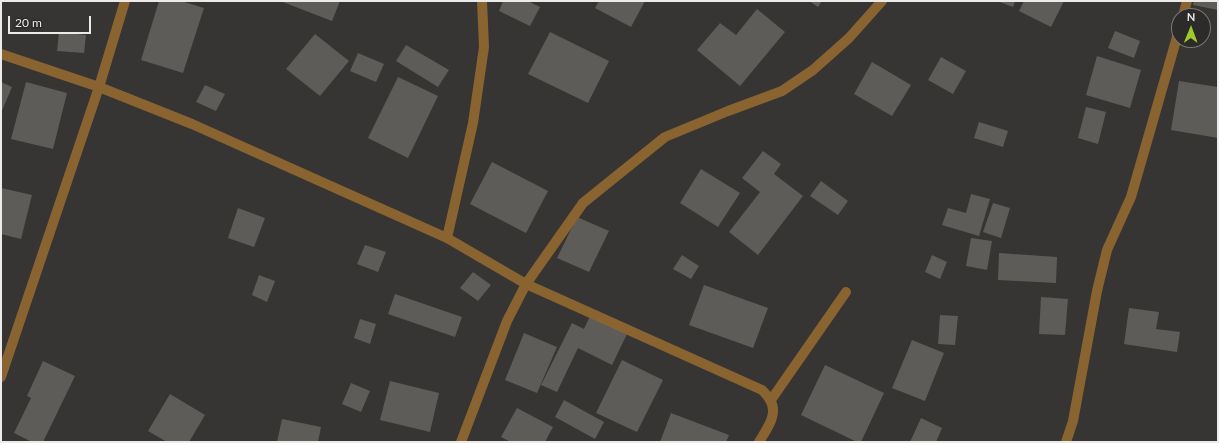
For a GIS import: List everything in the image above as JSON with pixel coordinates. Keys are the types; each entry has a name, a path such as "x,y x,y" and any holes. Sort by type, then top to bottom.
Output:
{"street":[{"path":"1,377 99,87 126,1"},
{"path":"447,238 473,123 484,47 482,1"},
{"path":"461,442 507,321 526,284 583,203 665,137 782,91 814,70 849,38 882,1"},
{"path":"1066,442 1073,421 1097,291 1107,250 1131,197 1174,48"},
{"path":"1,54 99,87 192,124 447,238 526,284 762,390 771,400 774,408 772,419 759,442"},
{"path":"771,400 846,292"}],"building":[{"path":"159,1 181,1 204,8 183,73 141,60"},
{"path":"280,1 340,1 332,21"},
{"path":"503,1 528,1 540,7 530,26 499,11"},
{"path":"599,1 645,1 631,27 595,8"},
{"path":"809,1 822,1 818,7"},
{"path":"997,1 1015,1 1013,7"},
{"path":"1024,1 1064,1 1051,27 1019,11"},
{"path":"1194,1 1218,1 1218,10 1211,8 1193,5"},
{"path":"757,9 785,32 740,86 697,50 720,23 736,35"},
{"path":"1115,31 1140,41 1134,58 1108,48"},
{"path":"59,32 86,35 84,53 57,51"},
{"path":"550,32 609,61 588,103 528,74"},
{"path":"315,34 349,61 320,96 286,69"},
{"path":"406,45 449,70 438,87 396,61"},
{"path":"358,53 384,64 376,82 350,71"},
{"path":"1097,56 1141,70 1130,108 1086,95"},
{"path":"941,57 966,71 953,94 928,80"},
{"path":"872,62 911,85 892,116 854,94"},
{"path":"398,77 438,96 408,158 368,138"},
{"path":"1179,81 1218,87 1218,138 1171,130"},
{"path":"1,82 12,87 1,113"},
{"path":"26,82 67,93 53,149 11,139"},
{"path":"205,85 225,94 216,111 196,102"},
{"path":"1086,107 1106,112 1098,144 1078,138"},
{"path":"979,122 1008,131 1003,147 974,138"},
{"path":"763,151 781,164 774,174 803,196 758,255 729,232 760,192 742,178"},
{"path":"492,162 548,191 526,233 470,204"},
{"path":"701,169 740,193 718,227 680,203"},
{"path":"821,181 848,201 838,215 810,196"},
{"path":"1,188 32,195 21,239 1,234"},
{"path":"971,194 990,199 979,236 942,225 948,208 966,213"},
{"path":"993,203 1010,208 1001,238 983,232"},
{"path":"238,208 265,218 254,247 228,238"},
{"path":"577,217 609,231 589,272 557,258"},
{"path":"971,238 992,241 987,270 966,266"},
{"path":"365,245 386,252 378,272 357,264"},
{"path":"999,253 1057,257 1056,283 998,280"},
{"path":"682,255 699,266 691,279 673,269"},
{"path":"932,255 947,262 940,279 925,272"},
{"path":"473,272 491,285 478,301 460,288"},
{"path":"259,275 275,281 267,302 252,295"},
{"path":"704,285 768,308 753,348 689,325"},
{"path":"395,294 462,317 455,337 388,314"},
{"path":"1041,297 1068,299 1065,335 1039,334"},
{"path":"1129,308 1159,312 1156,329 1180,332 1177,352 1124,344"},
{"path":"591,314 628,332 612,365 578,348 557,392 541,385 572,323 584,329"},
{"path":"940,315 958,316 955,345 938,344"},
{"path":"360,319 376,324 370,344 354,338"},
{"path":"524,333 557,347 537,393 505,380"},
{"path":"912,340 944,353 925,401 892,388"},
{"path":"622,360 663,380 637,432 596,413"},
{"path":"43,361 75,376 43,442 32,442 14,433 31,398 27,396"},
{"path":"825,365 884,393 861,442 857,442 801,415"},
{"path":"390,381 439,393 430,432 380,420"},
{"path":"351,383 370,391 361,412 342,404"},
{"path":"170,394 205,415 189,442 167,442 148,431"},
{"path":"564,400 604,422 595,439 555,417"},
{"path":"517,408 553,427 545,442 511,442 501,437"},
{"path":"671,413 729,435 726,442 660,442"},
{"path":"921,418 942,428 936,442 910,442"},
{"path":"282,419 321,427 318,442 277,442"}]}
